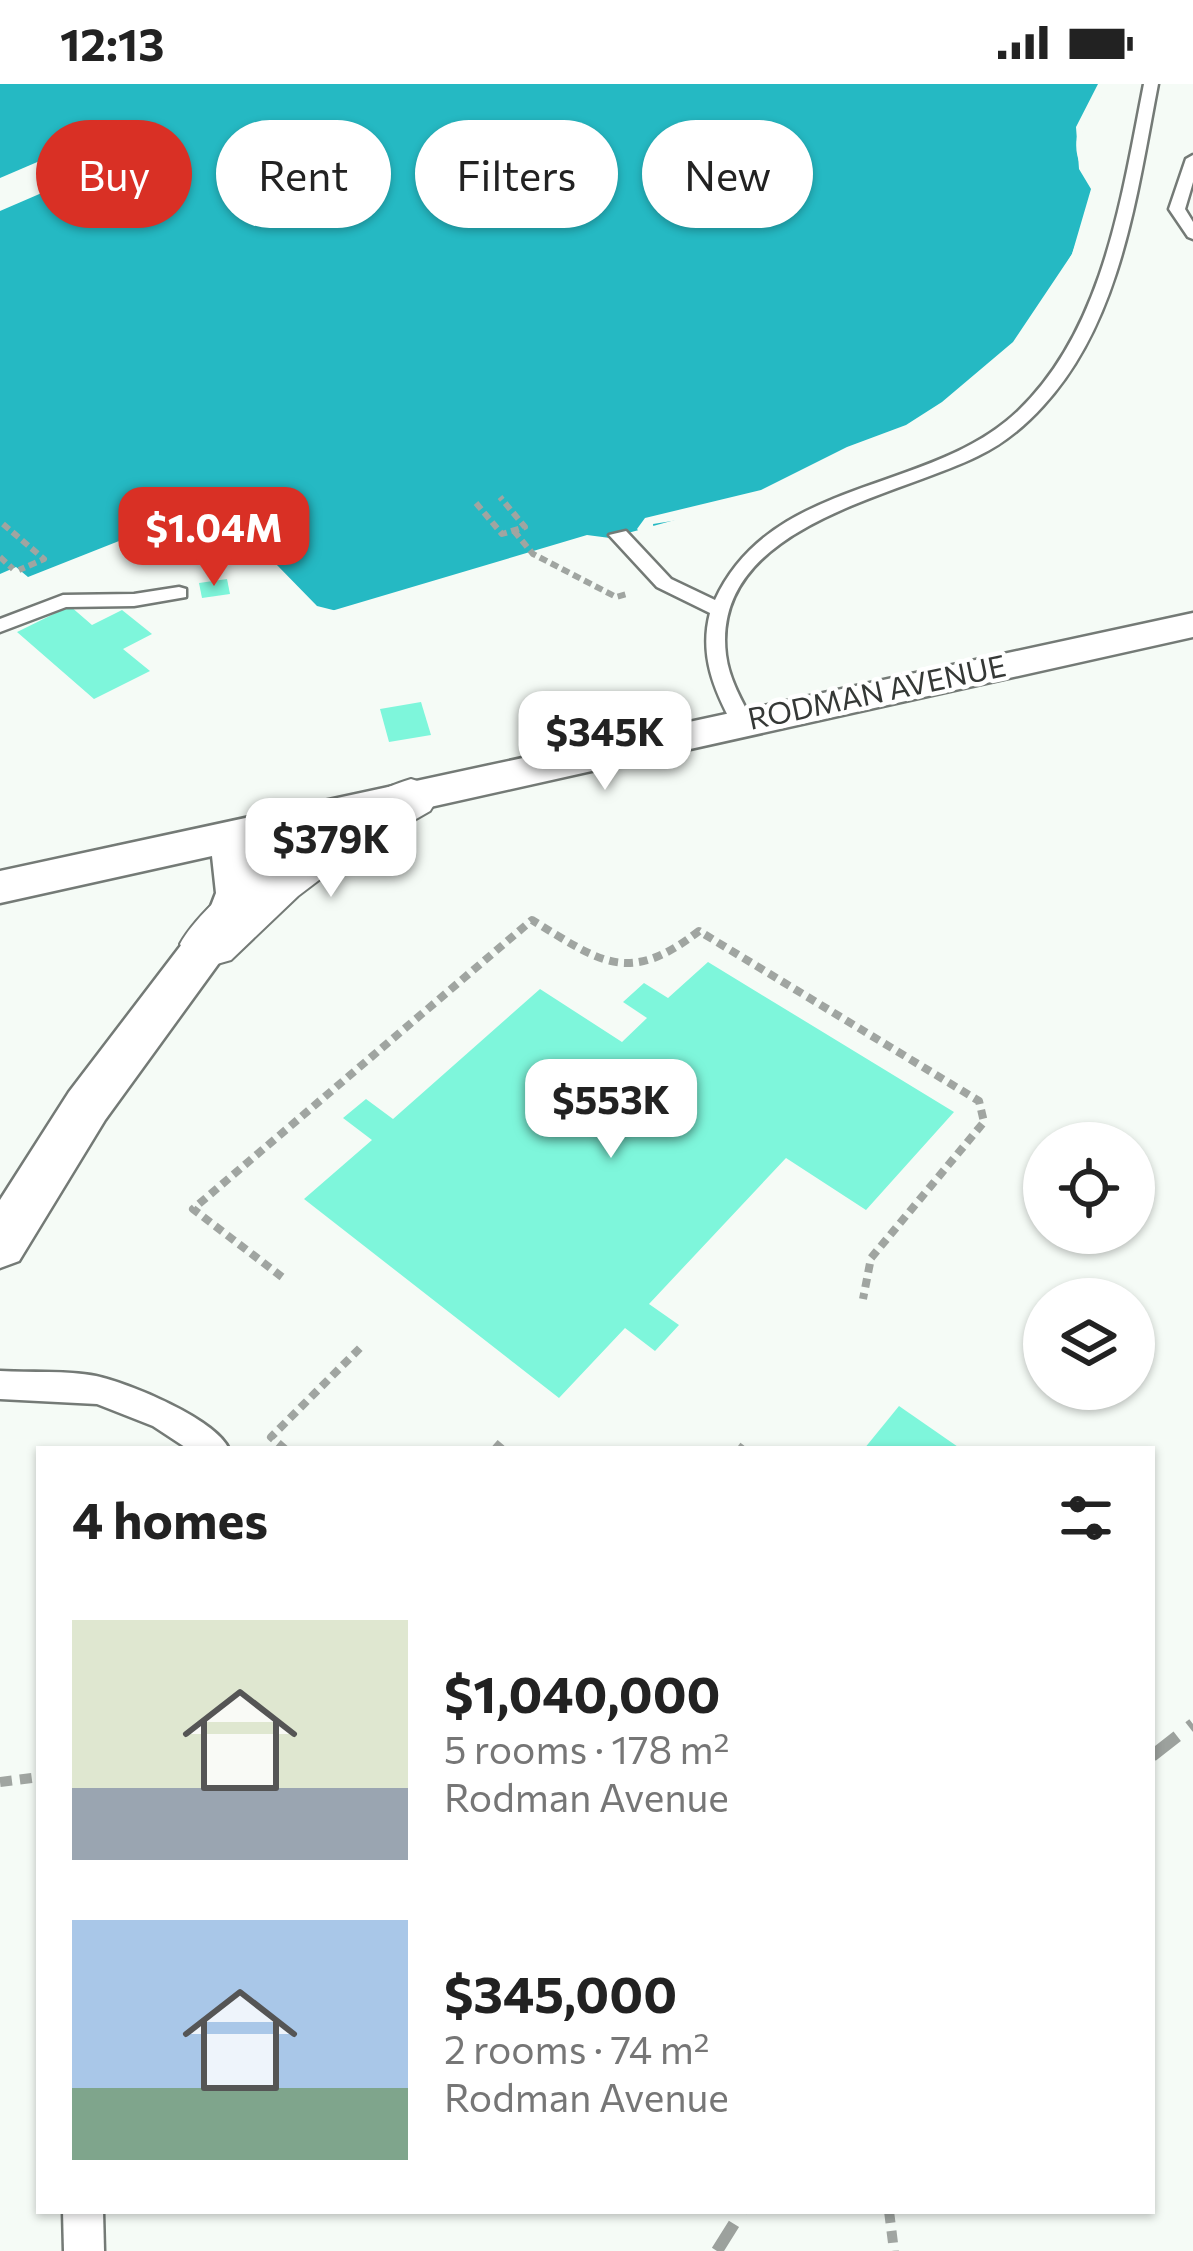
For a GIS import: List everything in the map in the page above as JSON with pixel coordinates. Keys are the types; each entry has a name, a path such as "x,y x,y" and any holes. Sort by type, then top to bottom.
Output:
{"street":[{"name":"RODMAN AVENUE","path":"0,887 1193,625"},
{"path":"210,944 278,881 328,844 411,797"},
{"path":"0,1245 87,1106 210,944 238,893 232,836"}],"lane":[{"path":"742,722 718,672 714,650 734,580 814,514 981,448 1015,424 1048,391 1093,317 1150,84"},
{"path":"1193,159 1177,209 1193,234"},
{"path":"619,535 664,584 722,611"},
{"path":"0,626 63,601 134,600 179,593"},
{"path":"0,1385 97,1390 164,1416 209,1446"},
{"path":"83,2214 84,2251"}],"path":[{"path":"476,503 502,534 525,527 500,497"},
{"path":"0,557 16,569 44,559 3,524"},
{"path":"514,531 533,554 616,597 664,584"},
{"path":"282,1277 193,1209 532,920 603,962 635,967 671,955 699,931 979,1100 984,1122 871,1258 863,1299"},
{"path":"282,1446 272,1437 360,1348"},
{"path":"0,1782 36,1777"},
{"path":"889,2214 894,2251"}],"water":[{"path":"0,84 1104,84 1081,124 1076,148 1096,189 1072,254 1018,348 938,414 779,491 610,538 587,535 301,620 216,520 164,523 0,595"}],"pier":[{"path":"1098,84 1110,84 1082,129 1085,166 1102,190 1077,257 1023,352 941,419 847,460 793,490 716,514 653,524 654,531 641,534 637,529 645,518 761,490 847,447 906,425 942,402 1013,342 1072,254 1091,189 1079,169 1076,127"},
{"path":"36,163 36,195 0,211 0,178"},
{"path":"205,507 230,517 317,606 341,612 298,625 214,526 166,529 0,601 0,574 16,567 28,577"}],"building":[{"path":"227,579 230,594 202,598 199,583"},
{"path":"70,606 92,625 122,610 152,634 123,649 150,671 94,699 17,632"},
{"path":"421,702 431,735 389,742 380,709"},
{"path":"708,962 954,1112 866,1210 786,1158 649,1304 679,1325 655,1351 625,1328 559,1398 304,1199 372,1140 343,1118 366,1099 393,1119 540,989 622,1042 647,1018 623,1002 644,983 668,998"},
{"path":"899,1406 957,1446 866,1446"}],"railway":[{"path":"1155,1754 1193,1724"},
{"path":"717,2251 740,2214"}]}
